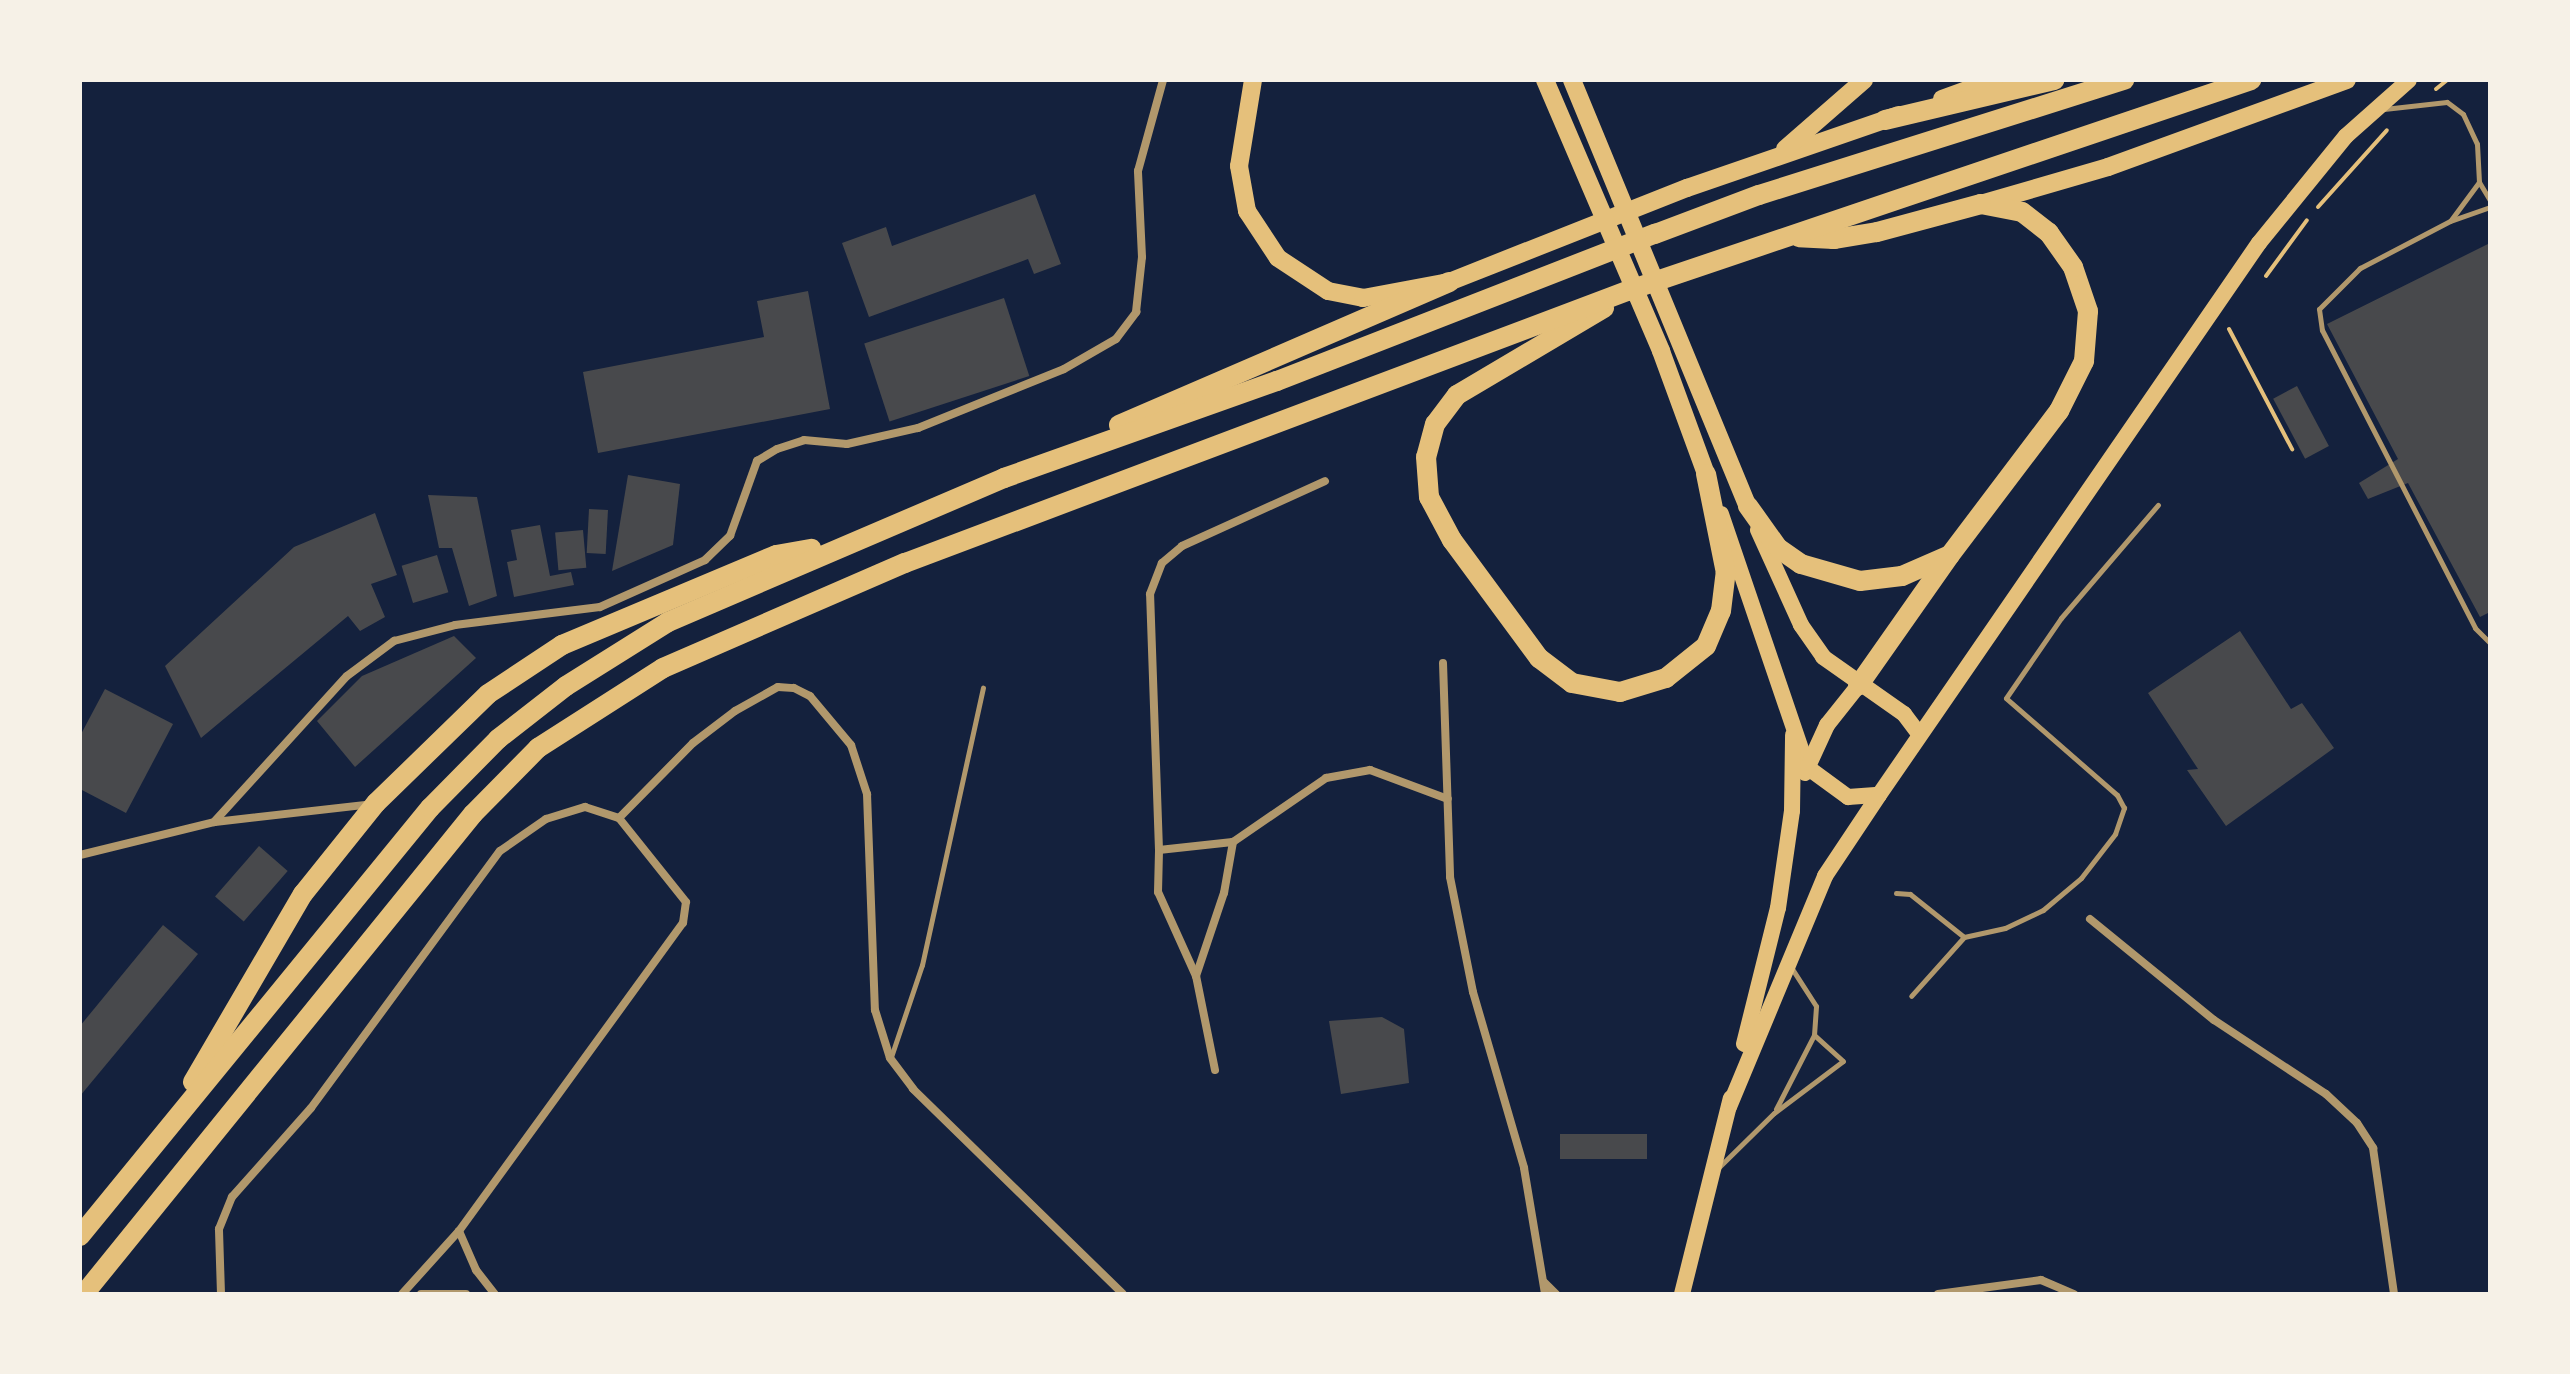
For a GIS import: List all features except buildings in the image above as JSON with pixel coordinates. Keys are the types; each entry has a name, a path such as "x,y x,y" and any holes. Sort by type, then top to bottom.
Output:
{"highway":[{"path":"1253,80 1239,166 1247,211 1278,258 1328,291 1363,298 1449,282"},
{"path":"1545,80 1661,351 1706,474 1726,573 1721,611 1706,646 1666,678 1620,692 1572,683 1539,658 1452,540 1429,497 1429,446 1435,424 1457,395 1627,291"},
{"path":"1572,80 1593,139 1748,506 1778,548 1829,575 1860,581 1902,576 1950,555"},
{"path":"1773,157 1830,115 1864,80"},
{"path":"1004,478 1221,378 1449,282 1773,157 1994,80"},
{"path":"1885,120 2054,80"},
{"path":"80,1236 341,912 430,808 498,739 566,686 668,622 843,543 1004,478 1277,381 1759,195 2124,80"},
{"path":"84,1294 237,1110 405,893 538,748 663,668 905,563 1627,291 2251,80"},
{"path":"1787,236 1848,237 1981,204 2108,167 2347,80"},
{"path":"1858,686 1950,555 2059,411 2084,361 2088,311 2073,267 2049,233 2022,212 1981,204"},
{"path":"166,1131 303,894 376,803 488,694 562,645 776,555 843,543"}],"main road":[{"path":"1729,1107 1786,961 1825,876 1919,734 2259,243 2370,112 2409,80"},
{"path":"1706,474 1757,609 1793,735 1807,767 1848,797 1879,795"},
{"path":"1748,506 1801,625 1823,657 1858,686 1904,714 1919,734"},
{"path":"1792,811 1807,767 1827,725 1858,686"},
{"path":"1682,1294 1778,908 1792,811 1793,735"}],"street":[{"path":"214,822 347,676 394,641 455,625 600,607 705,560 730,536 757,461 777,449 804,440 847,444 918,428 1064,369 1116,339 1136,312 1142,257 1138,171 1163,80"},
{"path":"1215,1070 1196,976 1158,892 1150,594 1162,563 1182,546 1325,481"},
{"path":"1443,663 1450,877 1473,992 1524,1168 1545,1294"},
{"path":"619,818 684,752 735,711 778,687 794,688 810,696 851,745 867,794 875,1010 890,1058 913,1089 1123,1294"},
{"path":"1159,850 1233,842 1326,778 1370,770 1448,799"},
{"path":"80,855 214,822 376,803"},
{"path":"221,1294 219,1229 232,1197 311,1108 500,851 546,819 585,807 619,818 686,902 683,923 459,1231 402,1294"},
{"path":"1196,976 1224,893 1233,842"},
{"path":"2090,919 2214,1020 2326,1094 2357,1123 2373,1148 2394,1294"},
{"path":"459,1231 476,1270 495,1294"},
{"path":"1938,1294 2041,1280 2074,1294"},
{"path":"1545,1283 1556,1294"},
{"path":"421,1294 466,1294"}],"lane":[{"path":"2370,112 2420,101 2447,102 2463,114 2477,144 2479,182 2490,200"},
{"path":"2450,221 2479,182"},
{"path":"2490,207 2450,221 2360,268 2319,309 2322,330 2475,628 2490,643"},
{"path":"1911,996 1964,937 2005,928 2043,910 2081,878 2115,834 2124,808 2117,795 2006,698 2061,618 2158,505"},
{"path":"890,1058 922,965 983,688"},
{"path":"1896,893 1910,894 1964,937"},
{"path":"1774,1113 1814,1035 1816,1006 1786,961"},
{"path":"1711,1175 1774,1113 1843,1061 1814,1035"}],"path":[{"path":"2423,99 2447,80"},
{"path":"2266,276 2311,214 2399,119"},
{"path":"2229,329 2292,449"}]}
